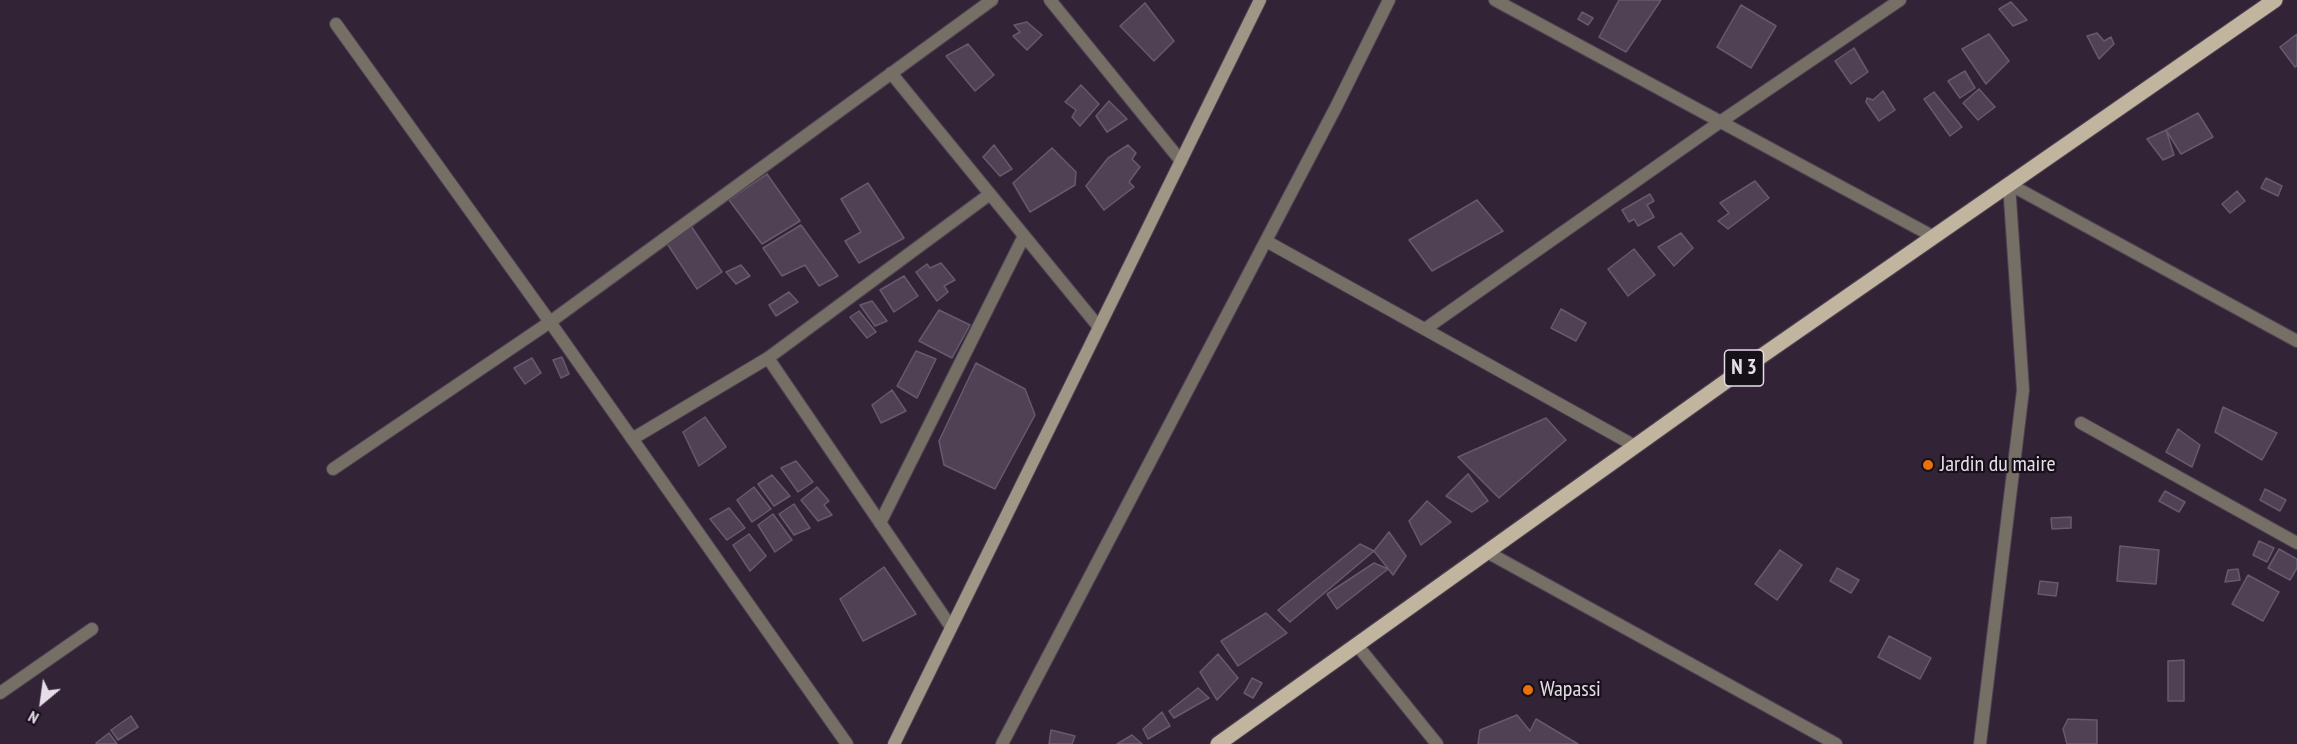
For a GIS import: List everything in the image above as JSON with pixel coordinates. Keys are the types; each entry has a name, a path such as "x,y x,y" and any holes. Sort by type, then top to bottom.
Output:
{"main road":[{"name":"N 3","path":"1218,744 1635,446 2275,0"}],"street":[{"path":"333,469 550,322 992,0"},
{"path":"1050,0 1181,161"},
{"path":"894,744 1260,0"},
{"path":"1002,744 1389,0"},
{"path":"1495,0 1934,237"},
{"path":"1425,329 1895,1"},
{"path":"336,24 550,322 847,744"},
{"path":"891,74 1098,326"},
{"path":"2009,184 2297,341"},
{"path":"1980,744 2023,390 2009,184"},
{"path":"632,439 768,358 990,194"},
{"path":"880,522 1024,236"},
{"path":"1266,240 1635,446"},
{"path":"768,358 951,627"},
{"path":"2081,423 2297,543"},
{"path":"1487,552 1836,744"},
{"path":"0,693 92,629"},
{"path":"1357,645 1437,744"}],"building":[{"path":"1619,0 1661,0 1626,52 1599,37"},
{"path":"2011,2 2027,20 2013,26 1999,9"},
{"path":"1145,3 1174,41 1154,61 1120,26"},
{"path":"1741,5 1776,26 1751,68 1717,47"},
{"path":"1582,12 1593,18 1588,25 1578,19"},
{"path":"1027,22 1042,35 1027,50 1013,36 1020,32 1014,25"},
{"path":"2097,33 2104,41 2111,37 2114,44 2099,59 2087,36"},
{"path":"1989,34 2009,61 1986,84 1962,49"},
{"path":"2297,34 2297,66 2295,67 2280,47"},
{"path":"968,44 994,75 975,91 946,56"},
{"path":"1854,48 1868,72 1851,84 1835,61"},
{"path":"1965,71 1975,88 1960,98 1948,81"},
{"path":"1081,85 1099,104 1080,126 1072,117 1076,110 1065,102"},
{"path":"1979,89 1995,107 1978,120 1963,103"},
{"path":"1883,91 1895,110 1879,121 1866,102 1867,98 1873,100"},
{"path":"1934,92 1962,127 1950,136 1924,99"},
{"path":"1109,101 1127,119 1107,132 1096,116"},
{"path":"2198,113 2213,137 2181,154 2166,130"},
{"path":"2166,130 2174,155 2163,160 2147,139"},
{"path":"994,145 1012,169 1000,176 983,157"},
{"path":"1128,145 1136,153 1132,159 1140,167 1129,182 1134,187 1104,210 1086,186 1108,158"},
{"path":"1052,148 1076,172 1075,185 1030,212 1013,183"},
{"path":"767,174 800,221 762,244 729,200"},
{"path":"2266,178 2282,186 2278,196 2261,188"},
{"path":"1755,181 1769,198 1728,229 1718,221 1729,213 1720,203"},
{"path":"868,183 904,238 859,263 845,241 861,232 841,199"},
{"path":"2237,191 2245,201 2230,213 2222,204"},
{"path":"1650,194 1654,201 1647,205 1654,217 1638,226 1634,219 1629,222 1622,210"},
{"path":"1477,200 1503,231 1432,271 1409,240"},
{"path":"689,223 722,272 697,289 666,242"},
{"path":"801,225 838,276 819,286 805,265 782,276 763,248"},
{"path":"1681,233 1693,248 1674,266 1658,247"},
{"path":"1634,249 1655,275 1628,296 1608,269"},
{"path":"941,263 955,280 944,286 948,292 937,301 916,272 927,264 930,268"},
{"path":"741,265 750,276 736,284 726,272"},
{"path":"904,276 918,296 894,312 880,290"},
{"path":"789,292 798,302 776,316 769,305"},
{"path":"872,301 887,321 875,326 860,305"},
{"path":"1561,309 1586,323 1576,341 1551,328"},
{"path":"939,310 970,325 952,358 919,341"},
{"path":"859,311 876,332 867,338 850,317"},
{"path":"916,351 936,359 917,398 897,386"},
{"path":"562,357 569,374 561,378 553,360"},
{"path":"532,358 541,373 525,384 514,368"},
{"path":"976,363 1025,389 1035,415 995,489 944,465 939,441"},
{"path":"892,390 906,411 881,423 872,405"},
{"path":"2223,407 2277,433 2262,460 2215,432"},
{"path":"705,417 726,447 699,466 683,432"},
{"path":"1546,418 1566,440 1499,498 1458,457"},
{"path":"2178,429 2200,445 2192,467 2166,452"},
{"path":"796,461 813,482 798,492 781,468"},
{"path":"1468,474 1488,501 1472,512 1446,496"},
{"path":"772,475 790,496 774,506 758,484"},
{"path":"754,487 771,509 752,522 737,500"},
{"path":"817,487 829,501 824,505 832,515 818,521 801,500"},
{"path":"2265,489 2286,500 2280,511 2260,500"},
{"path":"2165,491 2185,502 2179,512 2159,501"},
{"path":"1427,501 1451,522 1421,545 1409,521"},
{"path":"794,504 810,528 794,535 779,514"},
{"path":"729,508 745,528 727,540 710,519"},
{"path":"773,514 792,540 775,552 758,525"},
{"path":"2071,517 2071,528 2052,529 2051,518"},
{"path":"1389,532 1406,556 1393,575 1374,551"},
{"path":"749,534 766,556 750,571 733,545"},
{"path":"2259,541 2274,548 2267,562 2253,555"},
{"path":"1360,544 1374,551 1290,622 1278,610"},
{"path":"2120,546 2159,550 2156,584 2117,581"},
{"path":"2279,549 2297,559 2297,568 2290,580 2268,568"},
{"path":"1780,550 1802,565 1777,600 1755,584"},
{"path":"1374,563 1388,569 1337,609 1327,594"},
{"path":"884,567 916,614 863,641 840,599"},
{"path":"1837,568 1859,580 1851,593 1830,581"},
{"path":"2238,569 2240,580 2225,582 2228,570"},
{"path":"2248,575 2279,592 2263,621 2232,604"},
{"path":"2040,581 2058,583 2056,596 2038,594"},
{"path":"1266,613 1287,633 1238,666 1221,641"},
{"path":"1889,636 1931,658 1920,679 1878,657"},
{"path":"1218,654 1238,678 1217,700 1200,672"},
{"path":"2184,660 2184,701 2168,701 2168,661"},
{"path":"1252,678 1262,683 1253,698 1244,693"},
{"path":"1198,688 1209,698 1174,718 1169,711"},
{"path":"1162,712 1170,726 1148,739 1143,729"},
{"path":"1517,715 1530,731 1536,719 1578,744 1478,744 1480,730"},
{"path":"131,716 138,727 118,740 111,730"},
{"path":"2068,719 2097,720 2097,744 2067,744 2063,729"},
{"path":"1051,730 1075,736 1072,744 1049,744"},
{"path":"109,733 117,744 96,743"},
{"path":"1132,735 1142,744 1117,744"}],"place":[{"name":"Jardin du maire","path":"1928,465"},
{"name":"Wapassi","path":"1528,690"}]}
